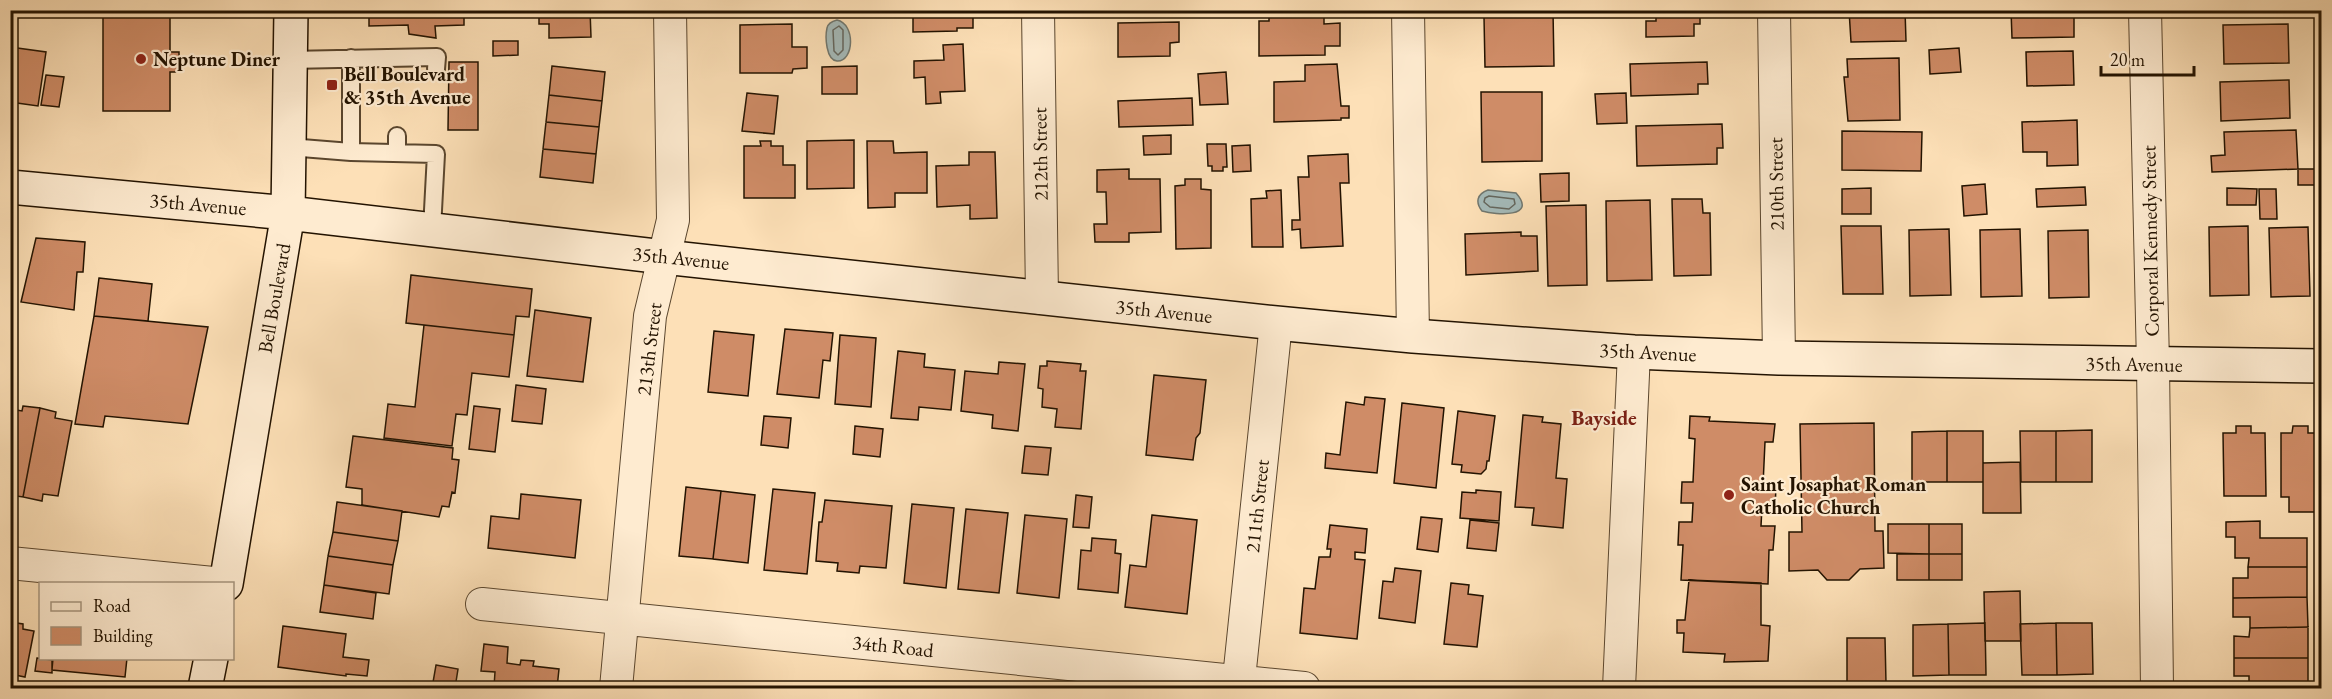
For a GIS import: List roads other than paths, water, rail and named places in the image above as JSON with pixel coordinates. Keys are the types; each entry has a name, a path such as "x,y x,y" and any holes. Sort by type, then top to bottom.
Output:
{"street":[{"name":"Bell Boulevard","path":"224,582 288,213 291,10"},
{"name":"213th Street","path":"616,688 650,316 673,220 670,10"},
{"name":"212th Street","path":"1038,10 1042,298"},
{"path":"1408,10 1413,336"},
{"name":"210th Street","path":"1774,10 1779,358"},
{"name":"Corporal Kennedy Street","path":"2145,10 2157,688"},
{"name":"35th Avenue","path":"10,187 288,213 664,257 1413,336 1634,352 1779,358 2322,366"},
{"name":"211th Street","path":"1238,685 1276,323"},
{"path":"1619,688 1634,352"},
{"path":"10,563 204,582"},
{"name":"34th Road","path":"482,604 1238,685 1304,688"},
{"path":"205,688 211,660"}],"lane":[{"path":"289,60 351,58 396,64 436,57 436,69"},
{"path":"351,58 351,152"},
{"path":"289,147 351,152 397,145 436,145 432,229"}],"water":[{"path":"837,20 847,28 850,42 847,56 837,61 833,60 828,52 826,37 828,25"},
{"path":"1488,190 1516,193 1522,207 1519,211 1505,214 1482,211 1478,199"}],"place":[{"name":"Neptune Diner","path":"141,59"},
{"name":"Bell Boulevard & 35th Avenue","path":"332,85"},
{"name":"Saint Josaphat Roman Catholic Church","path":"1729,495"}],"district":[{"name":"Bayside","path":"1604,418"}]}
